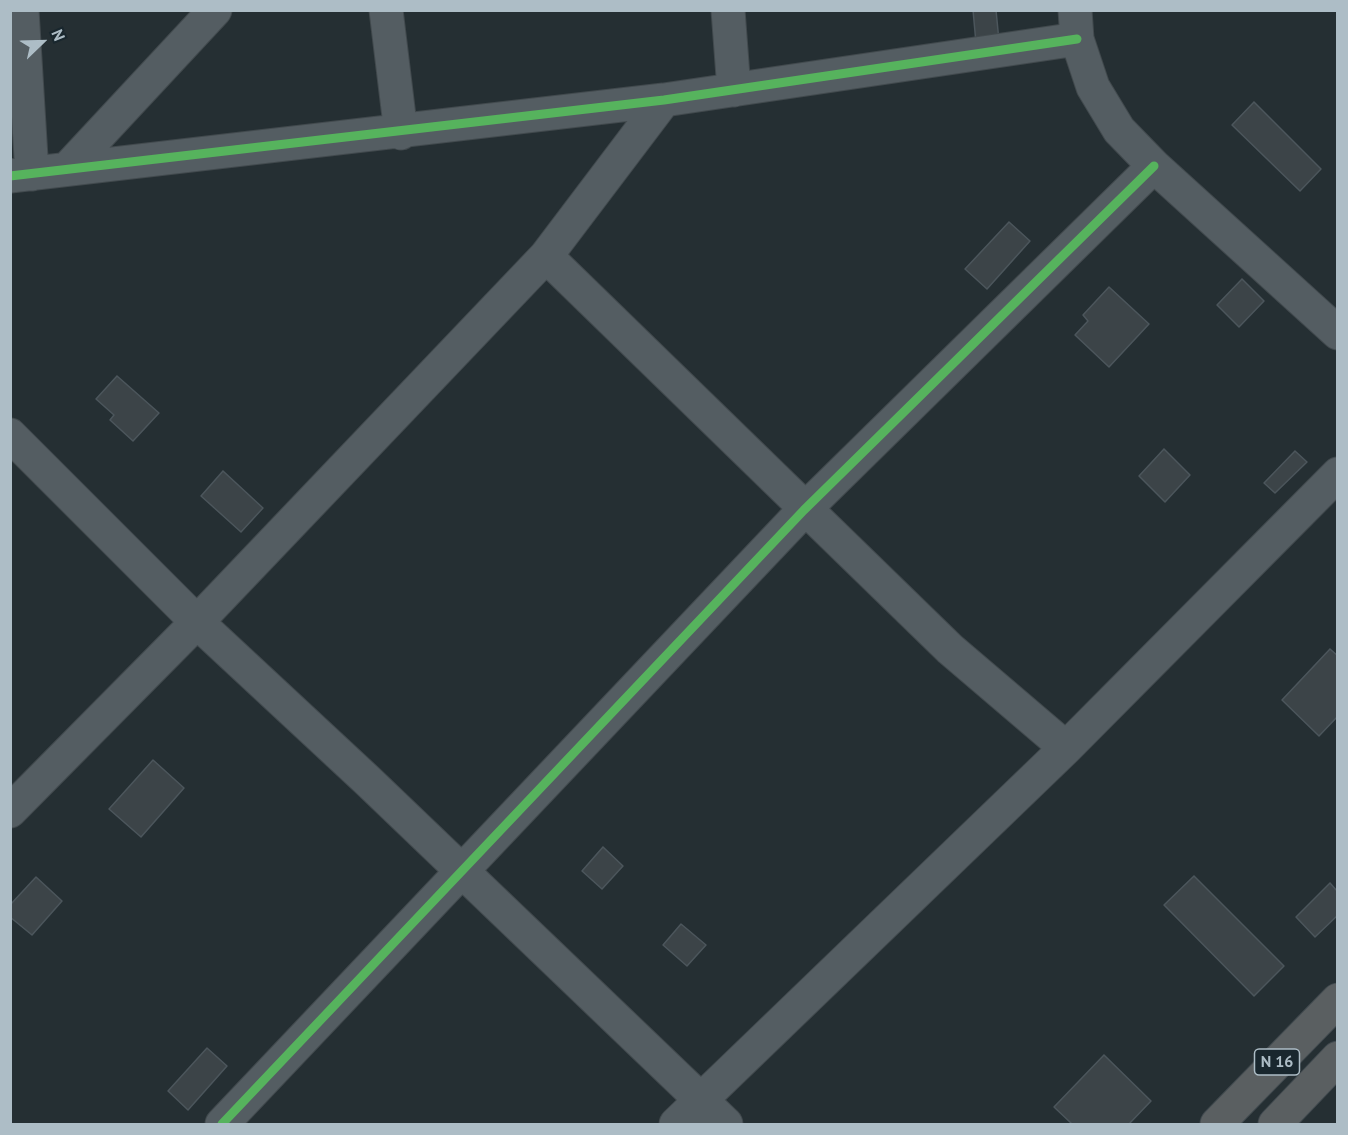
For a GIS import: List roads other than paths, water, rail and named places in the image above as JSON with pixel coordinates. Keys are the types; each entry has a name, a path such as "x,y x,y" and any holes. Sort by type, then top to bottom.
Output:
{"highway":[{"name":"N 16","path":"1217,1125 1338,1000"},
{"name":"N 16","path":"1275,1125 1338,1058"}],"street":[{"path":"22,10 21,175 401,133 664,100 734,90 1076,25 1093,87 1119,130 1154,166 1338,333"},
{"path":"68,168 215,10"},
{"path":"386,10 401,133"},
{"path":"728,10 734,90"},
{"path":"10,811 197,622 546,256 664,100"},
{"path":"222,1125 463,873 804,510 1154,166"},
{"path":"546,256 950,650 1066,748"},
{"path":"10,435 197,622 701,1098 726,1125"},
{"path":"676,1125 701,1098 1066,748 1338,474"}]}
